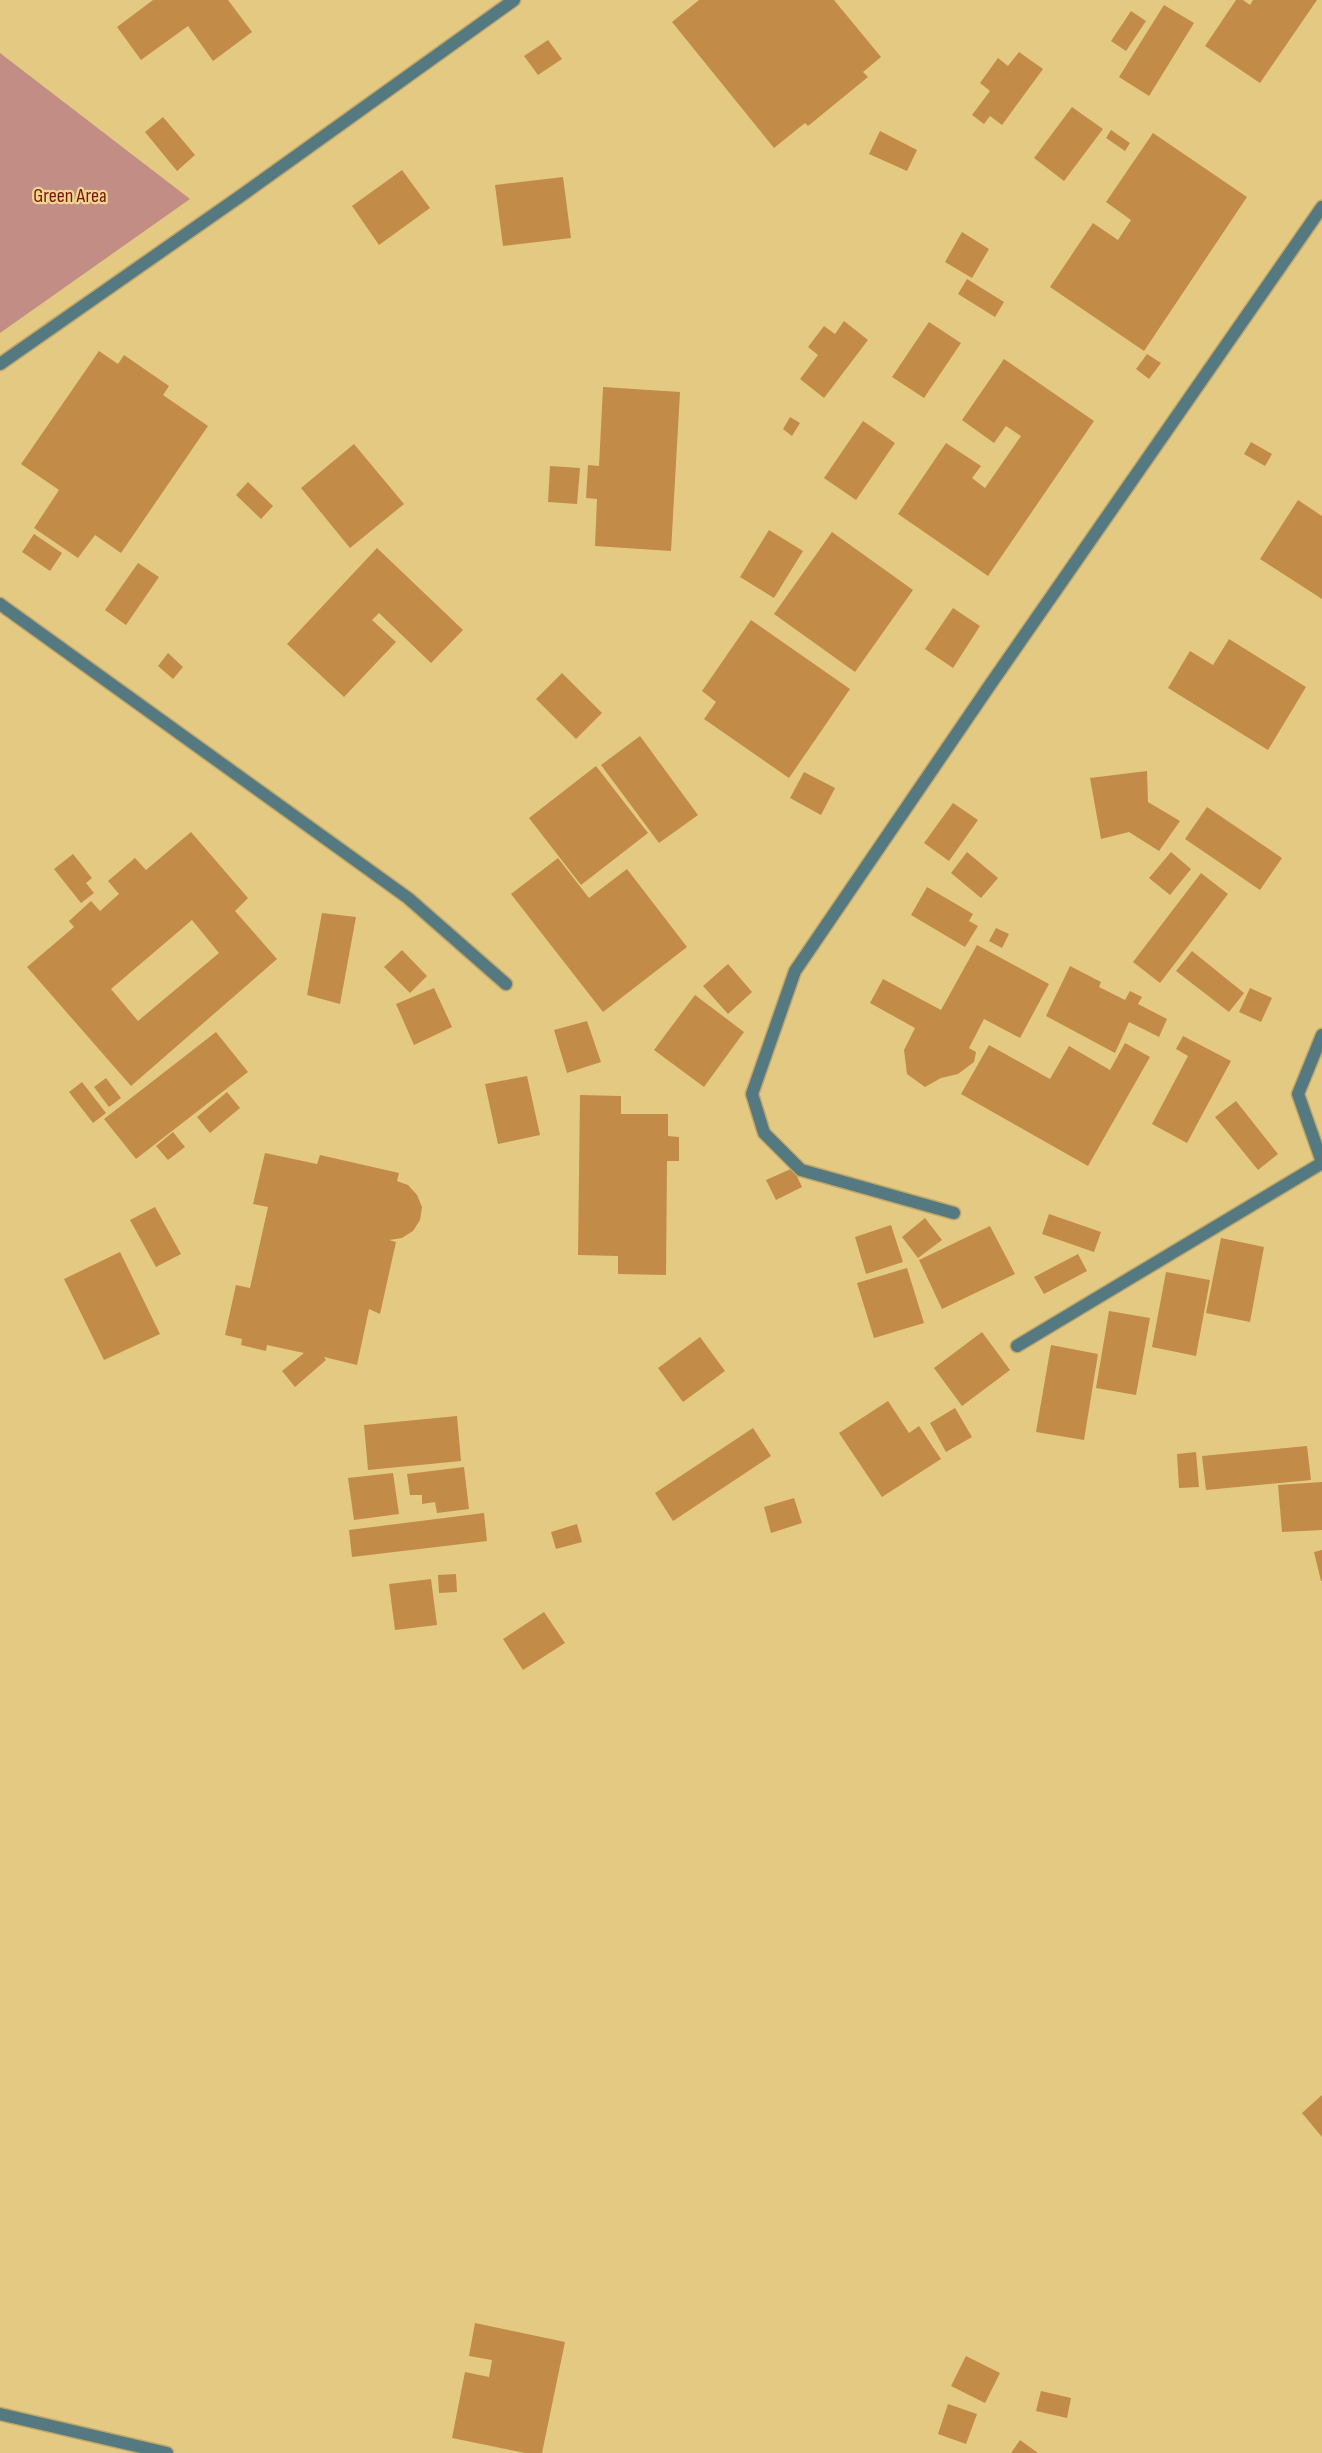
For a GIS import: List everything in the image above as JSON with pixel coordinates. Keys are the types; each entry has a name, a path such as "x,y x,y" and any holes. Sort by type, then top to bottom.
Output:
{"street":[{"path":"0,364 242,195 514,0"},
{"path":"954,1213 801,1170 764,1133 752,1094 795,971 990,685 1322,207"},
{"path":"0,604 408,898 506,984"},
{"path":"1017,1346 1322,1162 1298,1094 1322,1035"},
{"path":"0,2414 167,2453"}],"green space":[{"name":"Green Area","path":"0,53 190,199 0,333"}],"building":[{"path":"153,0 228,0 252,32 213,61 188,26 141,60 117,27"},
{"path":"699,0 834,0 881,57 863,72 868,77 808,126 805,123 774,148 672,22"},
{"path":"1236,0 1243,0 1250,5 1253,0 1317,0 1260,83 1205,46"},
{"path":"1164,5 1194,23 1149,96 1119,77"},
{"path":"1131,11 1146,21 1126,51 1111,41"},
{"path":"548,40 562,59 538,75 524,56"},
{"path":"1019,52 1043,69 1002,125 990,116 984,124 972,115 990,91 980,83 998,58 1008,66"},
{"path":"1072,107 1103,129 1064,181 1034,158"},
{"path":"163,117 195,155 177,171 145,132"},
{"path":"1111,130 1130,143 1125,151 1106,138"},
{"path":"880,131 917,150 907,171 869,154"},
{"path":"1153,133 1247,197 1144,351 1050,287 1093,223 1118,240 1131,220 1106,202"},
{"path":"402,170 430,208 379,245 352,206"},
{"path":"563,177 571,238 503,246 495,185"},
{"path":"962,232 989,249 972,278 945,262"},
{"path":"967,279 1004,302 995,317 958,294"},
{"path":"844,321 868,340 824,398 800,379 818,355 808,347 824,326 835,334"},
{"path":"929,322 961,343 924,398 892,377"},
{"path":"99,351 118,364 124,355 169,386 163,395 208,426 121,553 95,535 78,558 34,528 59,490 21,464"},
{"path":"1147,354 1161,363 1149,379 1136,369"},
{"path":"1004,359 1094,421 988,576 898,514 946,443 981,466 972,478 985,488 1021,436 1006,426 994,443 962,420"},
{"path":"603,387 680,392 671,551 595,546 597,499 586,498 588,465 599,466"},
{"path":"790,417 800,423 792,436 783,429"},
{"path":"863,421 895,443 856,500 824,478"},
{"path":"1251,442 1272,454 1265,466 1244,454"},
{"path":"354,444 404,504 350,548 301,488"},
{"path":"550,466 580,468 577,504 548,502"},
{"path":"248,482 273,506 261,519 236,495"},
{"path":"1298,500 1322,516 1322,599 1260,559"},
{"path":"769,530 803,551 774,598 740,577"},
{"path":"832,532 913,590 855,672 774,614"},
{"path":"34,534 62,553 50,571 22,552"},
{"path":"377,548 463,630 431,663 379,613 372,620 396,642 344,697 287,644"},
{"path":"138,563 159,577 126,625 105,610"},
{"path":"953,608 980,626 953,668 925,649"},
{"path":"751,620 850,689 789,778 704,719 716,702 702,691"},
{"path":"1229,639 1306,687 1268,750 1168,688 1190,651 1213,665"},
{"path":"168,653 183,667 173,679 158,666"},
{"path":"562,673 602,713 576,739 536,699"},
{"path":"640,736 698,815 659,843 601,765"},
{"path":"596,766 648,833 581,885 529,818"},
{"path":"1147,771 1148,802 1180,821 1159,851 1129,832 1101,839 1090,778"},
{"path":"804,772 835,788 821,815 790,798"},
{"path":"953,803 978,820 949,861 924,843"},
{"path":"1207,807 1282,858 1260,890 1185,839"},
{"path":"191,832 248,898 235,911 277,959 131,1086 27,967 74,927 69,921 91,901 100,911 119,894 108,881 135,858 146,870","holes":["192,920 219,953 138,1021 111,989"]},
{"path":"967,852 998,878 981,898 951,873"},
{"path":"1171,852 1191,869 1170,895 1149,878"},
{"path":"73,854 92,878 86,883 94,893 81,903 54,869"},
{"path":"558,858 589,898 627,869 687,947 603,1012 511,894"},
{"path":"1201,873 1228,894 1160,983 1133,962"},
{"path":"927,887 973,914 969,921 978,926 965,947 911,915"},
{"path":"322,913 356,917 340,1004 307,995"},
{"path":"996,928 1009,934 1002,948 989,941"},
{"path":"977,945 1049,984 1020,1038 984,1019 969,1048 976,1052 974,1062 958,1074 941,1078 925,1087 907,1074 904,1050 915,1028 870,1003 883,979 941,1010"},
{"path":"402,950 427,976 410,993 384,967"},
{"path":"1192,951 1244,993 1229,1012 1176,971"},
{"path":"728,964 752,992 728,1014 703,986"},
{"path":"1070,966 1101,982 1099,987 1125,1000 1130,991 1142,997 1138,1004 1167,1019 1159,1037 1129,1022 1115,1053 1046,1016"},
{"path":"434,988 452,1027 414,1045 396,1004"},
{"path":"1250,988 1272,998 1261,1022 1239,1012"},
{"path":"695,995 744,1032 704,1087 654,1050"},
{"path":"587,1021 601,1062 567,1073 554,1030"},
{"path":"216,1032 248,1072 136,1159 104,1119"},
{"path":"1183,1036 1231,1061 1187,1143 1152,1124 1188,1056 1176,1049"},
{"path":"1125,1043 1150,1057 1088,1166 961,1094 989,1045 1050,1079 1069,1046 1110,1070"},
{"path":"527,1076 540,1135 498,1144 485,1084"},
{"path":"106,1078 121,1098 109,1107 94,1087"},
{"path":"82,1082 106,1113 93,1123 69,1092"},
{"path":"227,1092 240,1108 210,1133 197,1117"},
{"path":"580,1095 621,1096 621,1114 668,1114 668,1136 679,1137 679,1161 667,1161 666,1275 618,1274 618,1256 578,1255"},
{"path":"1236,1101 1278,1154 1258,1170 1215,1117"},
{"path":"173,1132 185,1147 168,1160 156,1146"},
{"path":"265,1153 317,1164 320,1155 399,1173 397,1181 408,1185 417,1195 422,1207 420,1220 413,1231 402,1238 389,1240 396,1242 380,1314 369,1309 357,1365 324,1357 326,1360 295,1387 282,1371 304,1353 267,1345 266,1351 241,1345 242,1339 225,1335 236,1285 250,1288 268,1207 253,1204"},
{"path":"793,1168 802,1187 776,1200 766,1180"},
{"path":"155,1207 181,1254 156,1267 130,1220"},
{"path":"1049,1214 1101,1232 1094,1252 1042,1234"},
{"path":"925,1218 942,1240 918,1258 902,1237"},
{"path":"891,1225 903,1262 866,1274 855,1237"},
{"path":"990,1226 1015,1274 942,1309 919,1260"},
{"path":"1221,1238 1264,1247 1250,1322 1206,1313"},
{"path":"120,1252 160,1334 104,1360 64,1279"},
{"path":"1078,1254 1087,1271 1044,1294 1034,1277"},
{"path":"907,1268 924,1323 874,1338 857,1283"},
{"path":"1166,1272 1210,1280 1196,1356 1152,1347"},
{"path":"1109,1311 1150,1318 1136,1395 1096,1388"},
{"path":"982,1332 1010,1370 962,1406 934,1368"},
{"path":"700,1337 725,1371 683,1402 658,1368"},
{"path":"1051,1345 1098,1354 1084,1440 1036,1432"},
{"path":"888,1401 909,1433 919,1426 941,1459 882,1497 839,1433"},
{"path":"955,1408 972,1437 946,1452 930,1423"},
{"path":"457,1416 461,1461 368,1470 364,1425"},
{"path":"753,1428 771,1456 673,1521 655,1493"},
{"path":"1307,1446 1311,1480 1206,1490 1202,1456"},
{"path":"1196,1452 1199,1487 1179,1488 1177,1454"},
{"path":"464,1467 469,1509 437,1513 435,1502 422,1504 422,1495 410,1495 407,1474"},
{"path":"393,1473 399,1514 354,1520 348,1478"},
{"path":"1322,1482 1322,1530 1282,1532 1278,1485"},
{"path":"794,1498 802,1523 771,1533 764,1507"},
{"path":"484,1513 487,1541 352,1557 349,1530"},
{"path":"577,1524 582,1542 556,1549 551,1532"},
{"path":"1322,1550 1322,1581 1321,1581 1314,1552"},
{"path":"456,1574 457,1592 439,1593 438,1575"},
{"path":"431,1579 437,1625 395,1630 389,1584"},
{"path":"544,1612 565,1643 523,1670 503,1639"},
{"path":"1322,2095 1322,2137 1302,2113"},
{"path":"475,2323 565,2342 542,2453 525,2453 452,2438 465,2372 489,2377 492,2360 469,2356"},
{"path":"966,2356 1000,2373 985,2403 951,2386"},
{"path":"1041,2391 1071,2398 1067,2418 1036,2411"},
{"path":"948,2404 977,2414 966,2444 938,2434"},
{"path":"1020,2440 1038,2453 1011,2453"}]}
